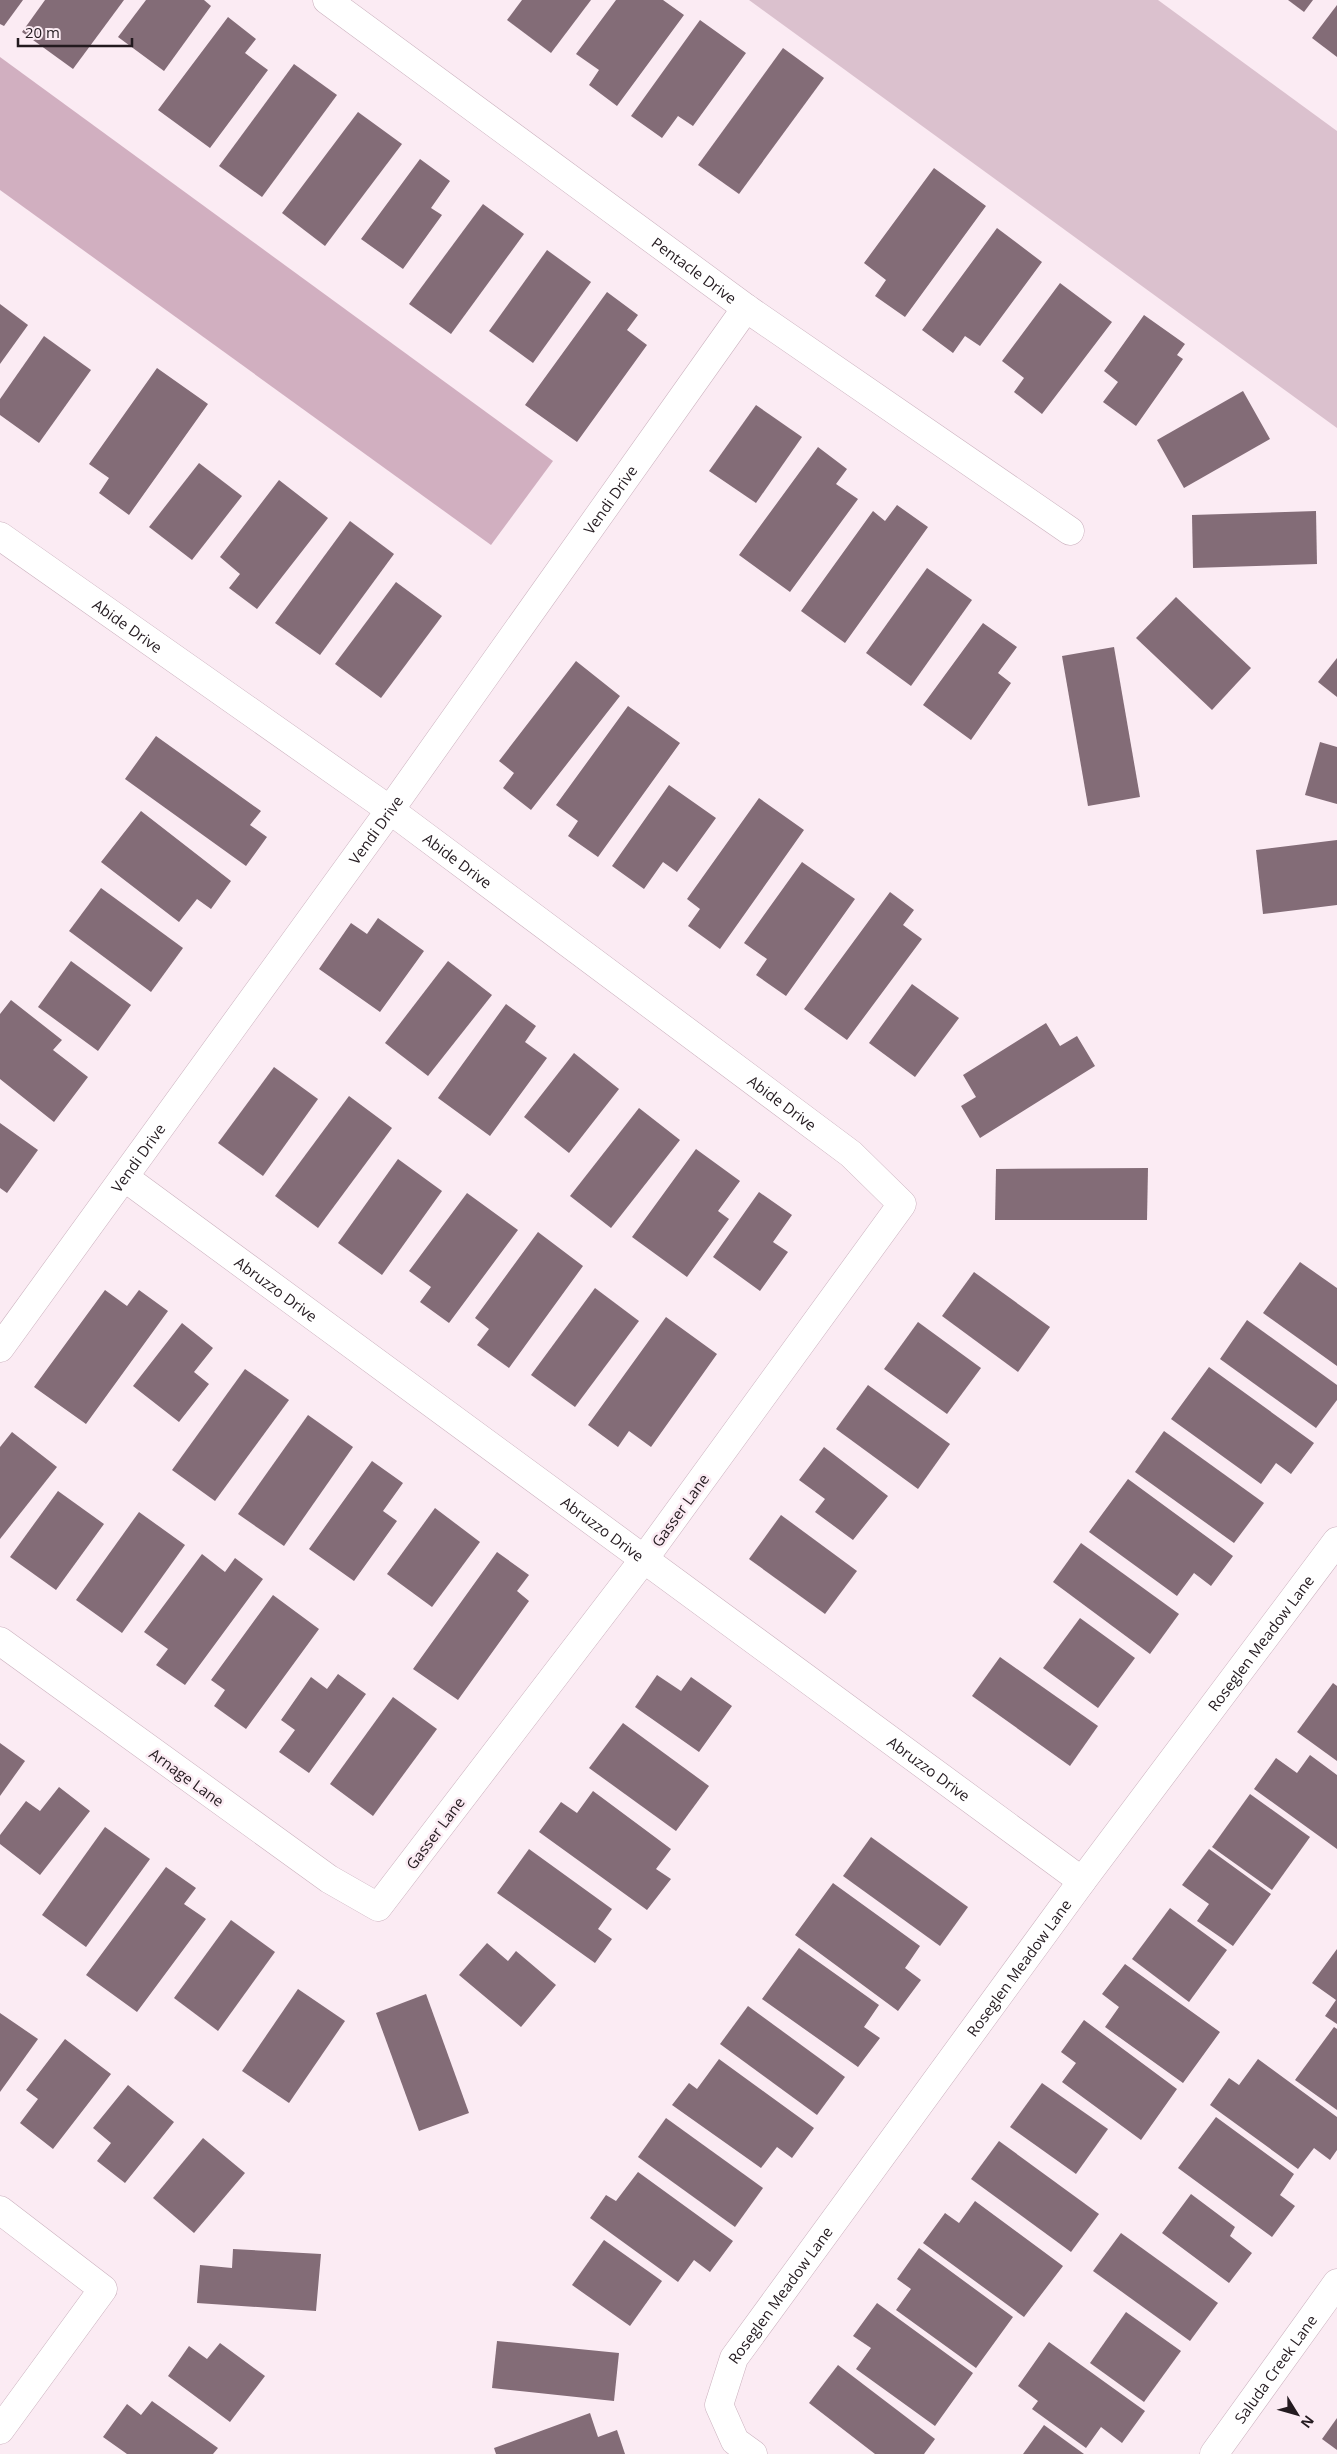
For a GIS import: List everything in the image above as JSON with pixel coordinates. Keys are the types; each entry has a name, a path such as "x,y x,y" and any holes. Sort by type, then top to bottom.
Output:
{"street":[{"name":"Pentacle Drive","path":"327,0 746,308 1070,531"},
{"name":"Vendi Drive","path":"0,1348 390,810 746,308"},
{"name":"Abide Drive","path":"0,536 390,810 851,1154 902,1204"},
{"name":"Abruzzo Drive","path":"124,1176 1082,1881"},
{"name":"Gasser Lane","path":"378,1907 644,1559 902,1204"},
{"name":"Roseglen Meadow Lane","path":"753,2454 736,2441 719,2404 734,2358 1082,1881 1337,1541"},
{"name":"Arnage Lane","path":"0,1641 329,1879 378,1907"},
{"path":"0,2210 103,2288 0,2430"},
{"name":"Saluda Creek Lane","path":"1214,2454 1337,2283"}],"shaded area":[{"path":"749,0 1158,0 1337,131 1337,428"},
{"path":"0,57 553,461 491,545 0,190"}],"building":[{"path":"0,0 23,0 4,26 0,24"},
{"path":"45,0 124,0 73,69 22,32"},
{"path":"146,0 204,0 211,6 164,71 118,37"},
{"path":"522,0 591,0 551,53 507,20"},
{"path":"616,0 663,0 684,15 617,106 589,85 599,70 576,54"},
{"path":"1288,0 1313,0 1304,12"},
{"path":"1337,5 1337,57 1312,38"},
{"path":"228,17 256,39 245,53 268,70 210,148 158,110"},
{"path":"700,20 746,53 693,126 678,116 662,138 631,116"},
{"path":"783,48 824,78 739,194 698,165"},
{"path":"294,64 337,95 262,197 219,166"},
{"path":"358,112 402,144 325,246 282,213"},
{"path":"420,159 450,181 431,208 442,215 403,269 361,239"},
{"path":"934,168 986,206 905,317 875,296 886,280 864,263"},
{"path":"483,204 524,234 451,334 409,304"},
{"path":"997,228 1042,262 980,346 965,336 953,353 922,330"},
{"path":"547,250 591,282 533,363 489,331"},
{"path":"1060,283 1112,322 1042,414 1014,392 1024,378 1002,361"},
{"path":"607,292 638,315 627,330 647,345 577,442 525,405"},
{"path":"0,304 28,325 0,364"},
{"path":"1144,315 1185,344 1177,355 1183,359 1136,426 1103,402 1118,382 1104,371"},
{"path":"44,336 91,370 39,443 0,415 0,399"},
{"path":"157,368 208,404 129,515 99,493 109,478 89,464"},
{"path":"1243,391 1270,439 1184,488 1157,440"},
{"path":"756,405 802,437 756,503 709,471"},
{"path":"818,447 847,469 836,484 858,499 790,592 739,555"},
{"path":"199,463 242,496 192,560 149,527"},
{"path":"279,480 328,518 257,609 229,588 240,574 220,557"},
{"path":"897,505 928,527 845,643 801,611 873,511 885,521"},
{"path":"1316,511 1317,564 1193,568 1192,515"},
{"path":"350,521 394,554 320,655 275,623"},
{"path":"927,568 972,600 911,686 866,653"},
{"path":"396,582 442,616 381,698 335,664"},
{"path":"1176,597 1251,668 1212,710 1136,638"},
{"path":"983,623 1017,647 998,673 1011,683 971,740 923,705"},
{"path":"1114,647 1140,797 1088,806 1062,656"},
{"path":"1337,658 1337,697 1318,682"},
{"path":"576,661 620,696 531,810 503,788 514,773 499,761"},
{"path":"628,706 680,743 598,857 568,836 578,821 556,805"},
{"path":"156,736 261,811 250,825 267,837 246,866 125,779"},
{"path":"1320,742 1337,747 1337,804 1305,795"},
{"path":"669,785 716,818 677,872 663,862 644,889 612,866"},
{"path":"759,798 804,830 720,949 688,926 700,909 687,899"},
{"path":"141,811 231,881 211,909 197,899 179,922 101,862"},
{"path":"1337,840 1337,905 1263,914 1256,850"},
{"path":"802,862 855,899 786,996 756,975 767,959 744,943"},
{"path":"101,888 183,948 151,992 69,931"},
{"path":"890,892 914,910 903,925 922,939 847,1040 804,1009"},
{"path":"378,918 424,951 380,1012 319,969 351,923 367,934"},
{"path":"71,961 131,1005 98,1051 38,1007"},
{"path":"448,961 492,995 428,1076 385,1043"},
{"path":"912,984 959,1018 915,1077 869,1043"},
{"path":"11,1000 62,1040 53,1050 88,1077 54,1122 0,1079 0,1014"},
{"path":"506,1004 536,1026 525,1042 547,1058 490,1136 438,1098"},
{"path":"1046,1023 1060,1046 1077,1036 1095,1066 980,1138 961,1106 976,1097 963,1075"},
{"path":"574,1053 619,1089 569,1153 524,1117"},
{"path":"274,1067 318,1099 263,1176 218,1143"},
{"path":"349,1096 392,1128 318,1228 275,1196"},
{"path":"639,1108 680,1140 611,1228 570,1196"},
{"path":"0,1123 38,1150 7,1193 0,1188"},
{"path":"696,1149 740,1181 718,1211 729,1219 687,1277 632,1237"},
{"path":"398,1159 442,1191 382,1275 338,1243"},
{"path":"1148,1168 1147,1220 995,1220 996,1169"},
{"path":"759,1192 792,1215 773,1242 788,1252 760,1291 713,1257"},
{"path":"467,1193 518,1230 449,1323 420,1302 431,1287 409,1271"},
{"path":"538,1232 583,1266 509,1368 477,1345 489,1329 475,1318"},
{"path":"1300,1262 1337,1288 1337,1366 1263,1313"},
{"path":"974,1272 1050,1327 1018,1372 942,1316"},
{"path":"595,1288 639,1321 575,1407 531,1375"},
{"path":"105,1290 127,1306 139,1290 168,1311 86,1424 34,1387"},
{"path":"666,1317 717,1354 651,1447 629,1431 618,1447 588,1425"},
{"path":"1247,1320 1337,1385 1337,1400 1316,1428 1220,1359"},
{"path":"918,1322 981,1368 947,1414 884,1369"},
{"path":"182,1323 213,1348 194,1372 209,1384 179,1422 133,1386"},
{"path":"1209,1367 1314,1443 1291,1474 1276,1463 1261,1484 1171,1419"},
{"path":"245,1369 289,1400 215,1501 172,1470"},
{"path":"868,1385 950,1444 918,1489 836,1429"},
{"path":"308,1415 353,1447 284,1546 238,1514"},
{"path":"1164,1431 1264,1503 1234,1543 1135,1472"},
{"path":"12,1432 57,1467 0,1539 0,1447"},
{"path":"824,1447 888,1496 853,1540 815,1512 825,1499 799,1480"},
{"path":"372,1461 403,1483 383,1511 397,1521 354,1581 309,1549"},
{"path":"1128,1479 1233,1556 1211,1586 1194,1573 1177,1596 1089,1532"},
{"path":"58,1491 104,1524 56,1590 10,1557"},
{"path":"435,1508 480,1542 432,1607 387,1574"},
{"path":"139,1512 185,1545 122,1633 76,1600"},
{"path":"781,1515 857,1571 825,1614 749,1559"},
{"path":"1081,1543 1179,1614 1150,1654 1053,1582"},
{"path":"497,1552 529,1575 517,1591 529,1601 458,1700 413,1669"},
{"path":"202,1554 225,1572 235,1558 263,1579 185,1685 156,1665 168,1649 144,1632"},
{"path":"273,1595 319,1629 246,1729 214,1706 225,1690 211,1680"},
{"path":"1080,1618 1135,1658 1098,1708 1043,1668"},
{"path":"1000,1657 1098,1726 1070,1766 972,1696"},
{"path":"338,1674 366,1694 309,1773 279,1752 295,1730 281,1720 311,1677 327,1689"},
{"path":"657,1675 681,1691 691,1677 732,1706 699,1752 635,1707"},
{"path":"1333,1683 1337,1686 1337,1761 1297,1732"},
{"path":"393,1697 437,1729 373,1816 330,1784"},
{"path":"623,1723 709,1786 676,1831 589,1768"},
{"path":"0,1743 25,1761 0,1796"},
{"path":"1310,1755 1337,1775 1337,1849 1254,1789 1276,1758 1297,1773"},
{"path":"59,1787 90,1811 40,1875 0,1844 0,1835 26,1801 40,1811"},
{"path":"593,1791 671,1849 656,1869 671,1879 647,1910 539,1832 561,1802 577,1813"},
{"path":"1250,1794 1310,1837 1272,1890 1212,1847"},
{"path":"105,1827 150,1859 86,1947 42,1915"},
{"path":"871,1837 968,1907 940,1946 843,1876"},
{"path":"529,1849 612,1909 598,1929 612,1939 595,1963 497,1893"},
{"path":"1209,1849 1271,1894 1233,1946 1197,1921 1209,1904 1182,1885"},
{"path":"166,1867 196,1888 184,1904 206,1919 137,2012 86,1975"},
{"path":"833,1883 920,1946 905,1968 921,1980 898,2011 795,1935"},
{"path":"1170,1908 1227,1950 1189,2002 1132,1959"},
{"path":"231,1920 275,1952 218,2031 174,1998"},
{"path":"487,1943 508,1961 516,1951 556,1985 521,2027 459,1975"},
{"path":"799,1948 879,2005 864,2027 880,2038 858,2067 762,1999"},
{"path":"1337,1949 1337,2024 1325,2016 1336,2000 1312,1983"},
{"path":"1125,1964 1220,2032 1183,2083 1105,2027 1119,2007 1102,1994"},
{"path":"298,1989 345,2021 289,2103 242,2071"},
{"path":"426,1994 469,2113 419,2131 376,2013"},
{"path":"748,2006 845,2077 817,2115 720,2044"},
{"path":"0,2013 38,2039 0,2092"},
{"path":"1084,2020 1177,2089 1141,2140 1062,2082 1076,2063 1061,2052"},
{"path":"1334,2027 1337,2029 1337,2110 1295,2080"},
{"path":"65,2039 111,2074 53,2149 20,2123 38,2099 26,2090"},
{"path":"719,2059 814,2128 792,2158 777,2147 761,2168 672,2105 689,2083 697,2089"},
{"path":"1258,2059 1337,2117 1337,2150 1330,2160 1314,2148 1298,2169 1210,2105 1229,2078 1239,2085"},
{"path":"1042,2083 1108,2129 1076,2174 1010,2127"},
{"path":"128,2085 174,2122 125,2183 97,2161 111,2143 93,2128"},
{"path":"1216,2117 1294,2174 1280,2195 1295,2206 1272,2237 1178,2168"},
{"path":"666,2118 763,2188 735,2227 638,2157"},
{"path":"203,2138 245,2173 194,2233 153,2198"},
{"path":"999,2141 1099,2214 1071,2252 971,2179"},
{"path":"638,2172 733,2241 710,2272 694,2260 678,2282 590,2218 606,2195 616,2201"},
{"path":"1191,2194 1235,2227 1230,2236 1252,2253 1229,2283 1162,2233"},
{"path":"975,2201 1063,2266 1024,2317 923,2243 945,2213 959,2223"},
{"path":"1121,2233 1218,2303 1190,2341 1093,2271"},
{"path":"604,2240 662,2281 630,2326 572,2285"},
{"path":"919,2248 1013,2317 976,2368 896,2310 911,2289 897,2279"},
{"path":"233,2249 321,2254 316,2311 197,2303 200,2265 232,2268"},
{"path":"877,2303 973,2373 935,2426 856,2369 871,2348 853,2336"},
{"path":"1126,2312 1181,2351 1144,2402 1090,2363"},
{"path":"497,2341 619,2353 614,2401 492,2388"},
{"path":"1049,2342 1145,2411 1122,2443 1101,2427 1086,2448 1032,2409 1038,2401 1018,2386"},
{"path":"220,2343 265,2376 230,2422 168,2376 189,2346 207,2359"},
{"path":"838,2365 935,2439 924,2454 875,2454 809,2403"},
{"path":"152,2401 218,2448 213,2454 127,2454 103,2437 127,2404 141,2415"},
{"path":"590,2413 598,2437 617,2430 625,2454 496,2454 494,2448"},
{"path":"1337,2418 1337,2450 1322,2439"},
{"path":"1044,2425 1084,2454 1023,2454"}]}
